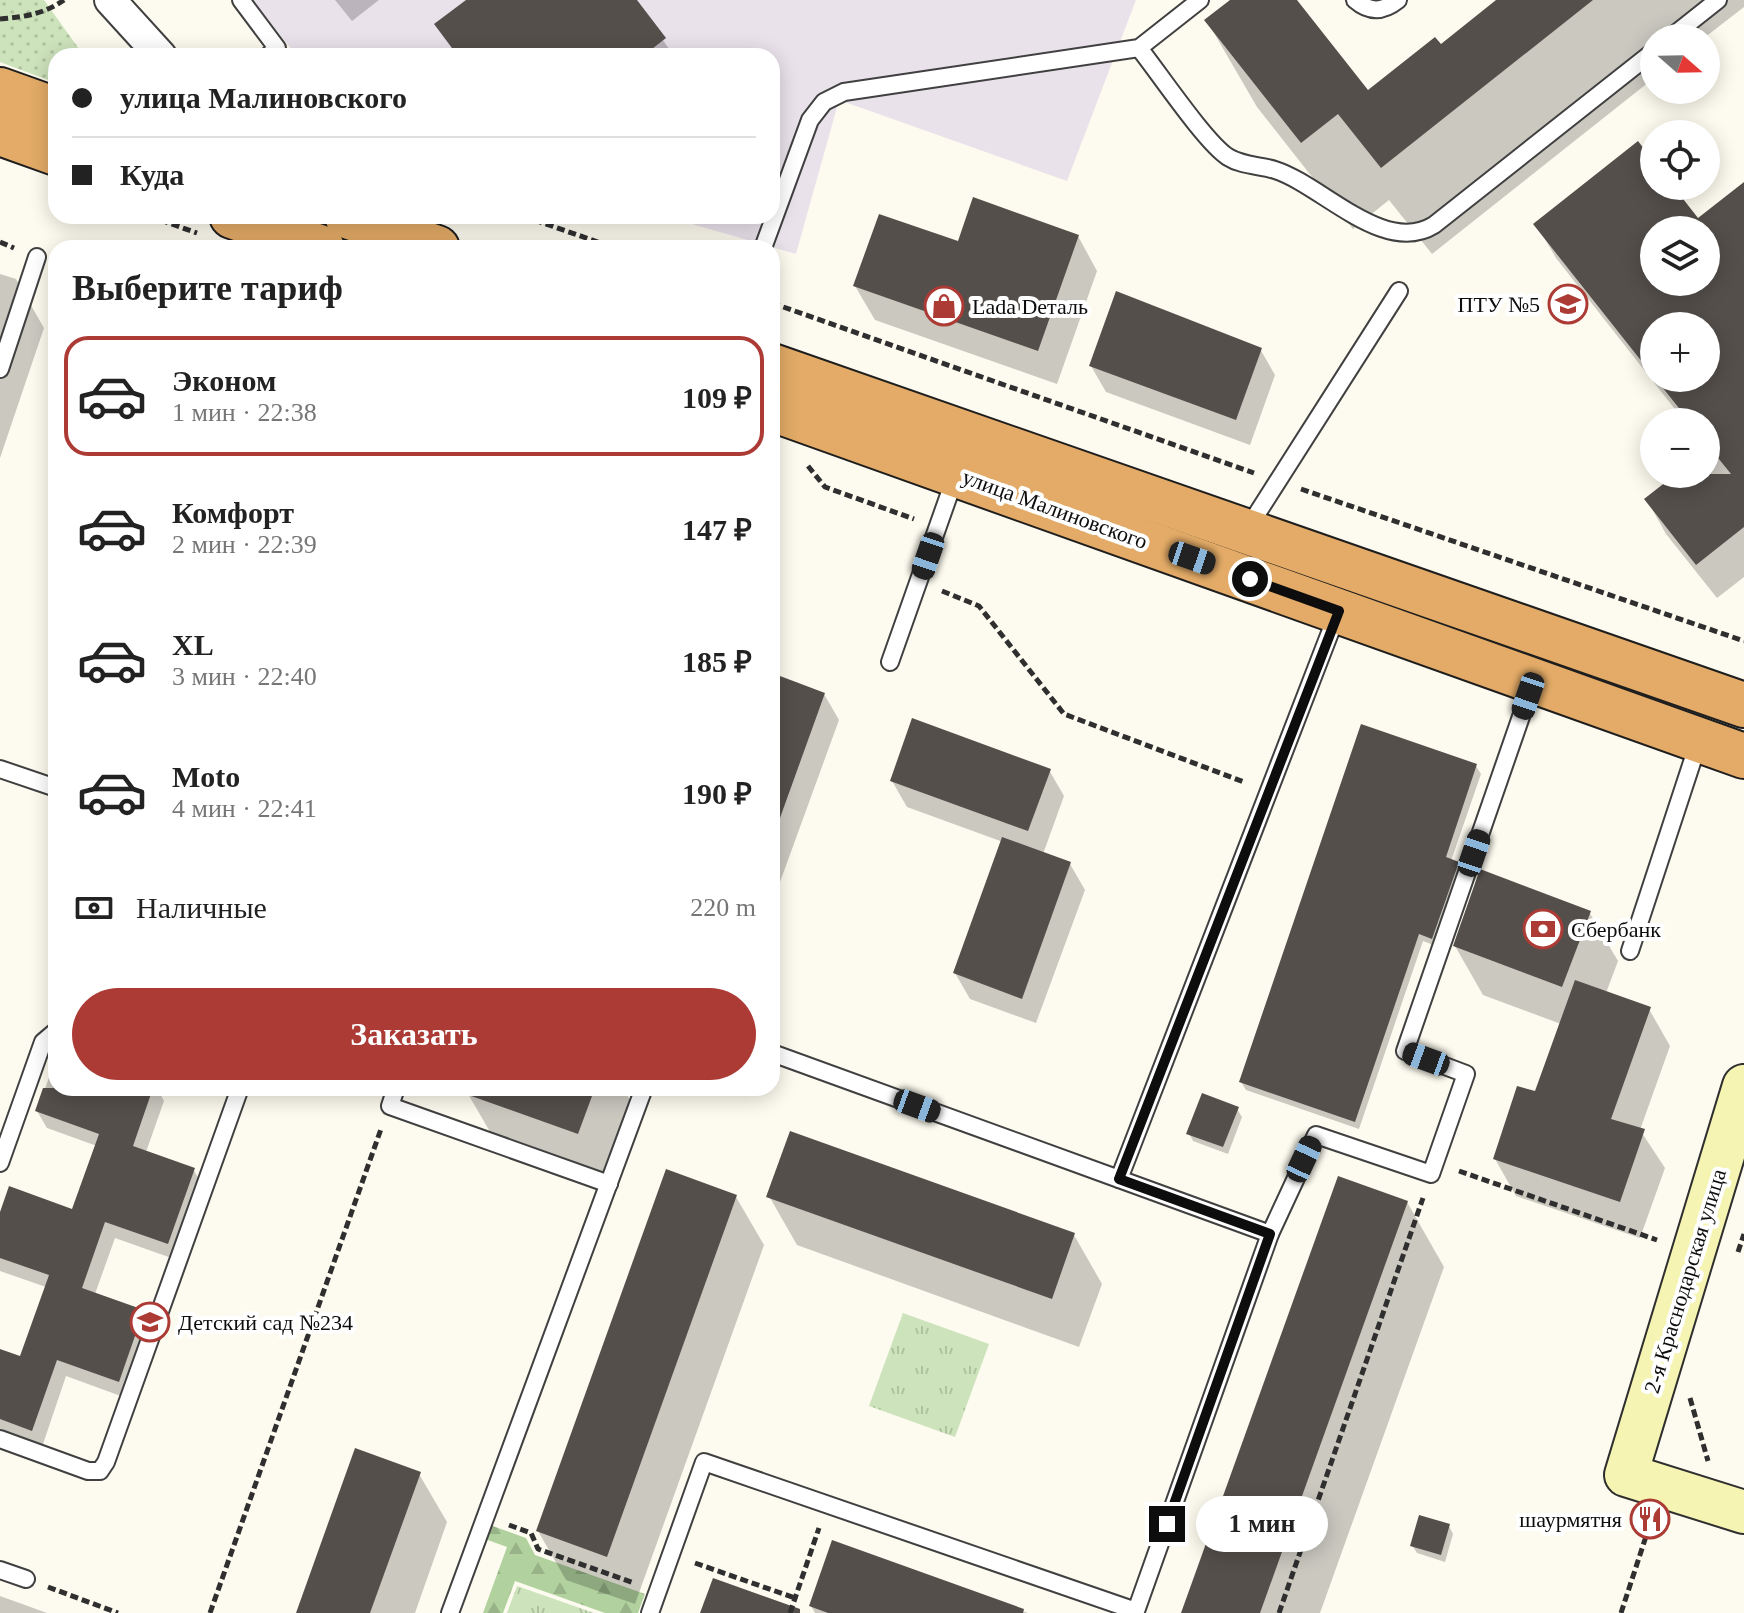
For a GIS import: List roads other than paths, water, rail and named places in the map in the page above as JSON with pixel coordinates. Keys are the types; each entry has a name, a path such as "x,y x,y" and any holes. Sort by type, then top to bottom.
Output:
{"highway":[{"path":"0,90 48,107"},
{"path":"0,133 48,150"},
{"path":"254,224 300,240"},
{"path":"370,224 414,240"},
{"name":"улица Малиновского","path":"780,369 1744,705"},
{"name":"улица Малиновского","path":"780,412 1744,756"}],"street":[{"path":"110,0 154,48"},
{"name":"2-я Краснодарская улица","path":"1744,1086 1662,1486 1744,1512"}],"lane":[{"path":"241,0 277,48"},
{"path":"780,202 810,120 824,102 844,92 1139,48 1200,0"},
{"path":"1355,0 1367,9 1379,11 1398,0"},
{"path":"1688,24 1718,0"},
{"path":"1139,48 1229,157 1275,170 1317,188 1365,224 1412,231 1425,231 1434,225 1640,62"},
{"path":"0,369 37,257"},
{"path":"1245,532 1399,291"},
{"path":"890,662 957,474"},
{"path":"1119,1179 1339,611"},
{"path":"650,1613 704,1462 1136,1611 1270,1234 1316,1135 1433,1169 1466,1074 1405,1051 1533,680"},
{"path":"1630,951 1700,740"},
{"path":"0,769 48,785"},
{"path":"0,1163 43,1042 48,1038"},
{"path":"780,1056 1270,1234"},
{"path":"0,1439 88,1471 100,1471 106,1462 234,1096"},
{"path":"393,1096 390,1106 609,1184"},
{"path":"450,1613 641,1096"},
{"path":"0,1570 26,1579"}],"place":[{"name":"ПТУ №5","path":"1568,304"},
{"name":"Lada Dеталь","path":"944,306"},
{"name":"Сбербанк","path":"1543,929"},
{"name":"Детский сад №234","path":"150,1322"},
{"name":"шаурмятня","path":"1650,1519"}]}
